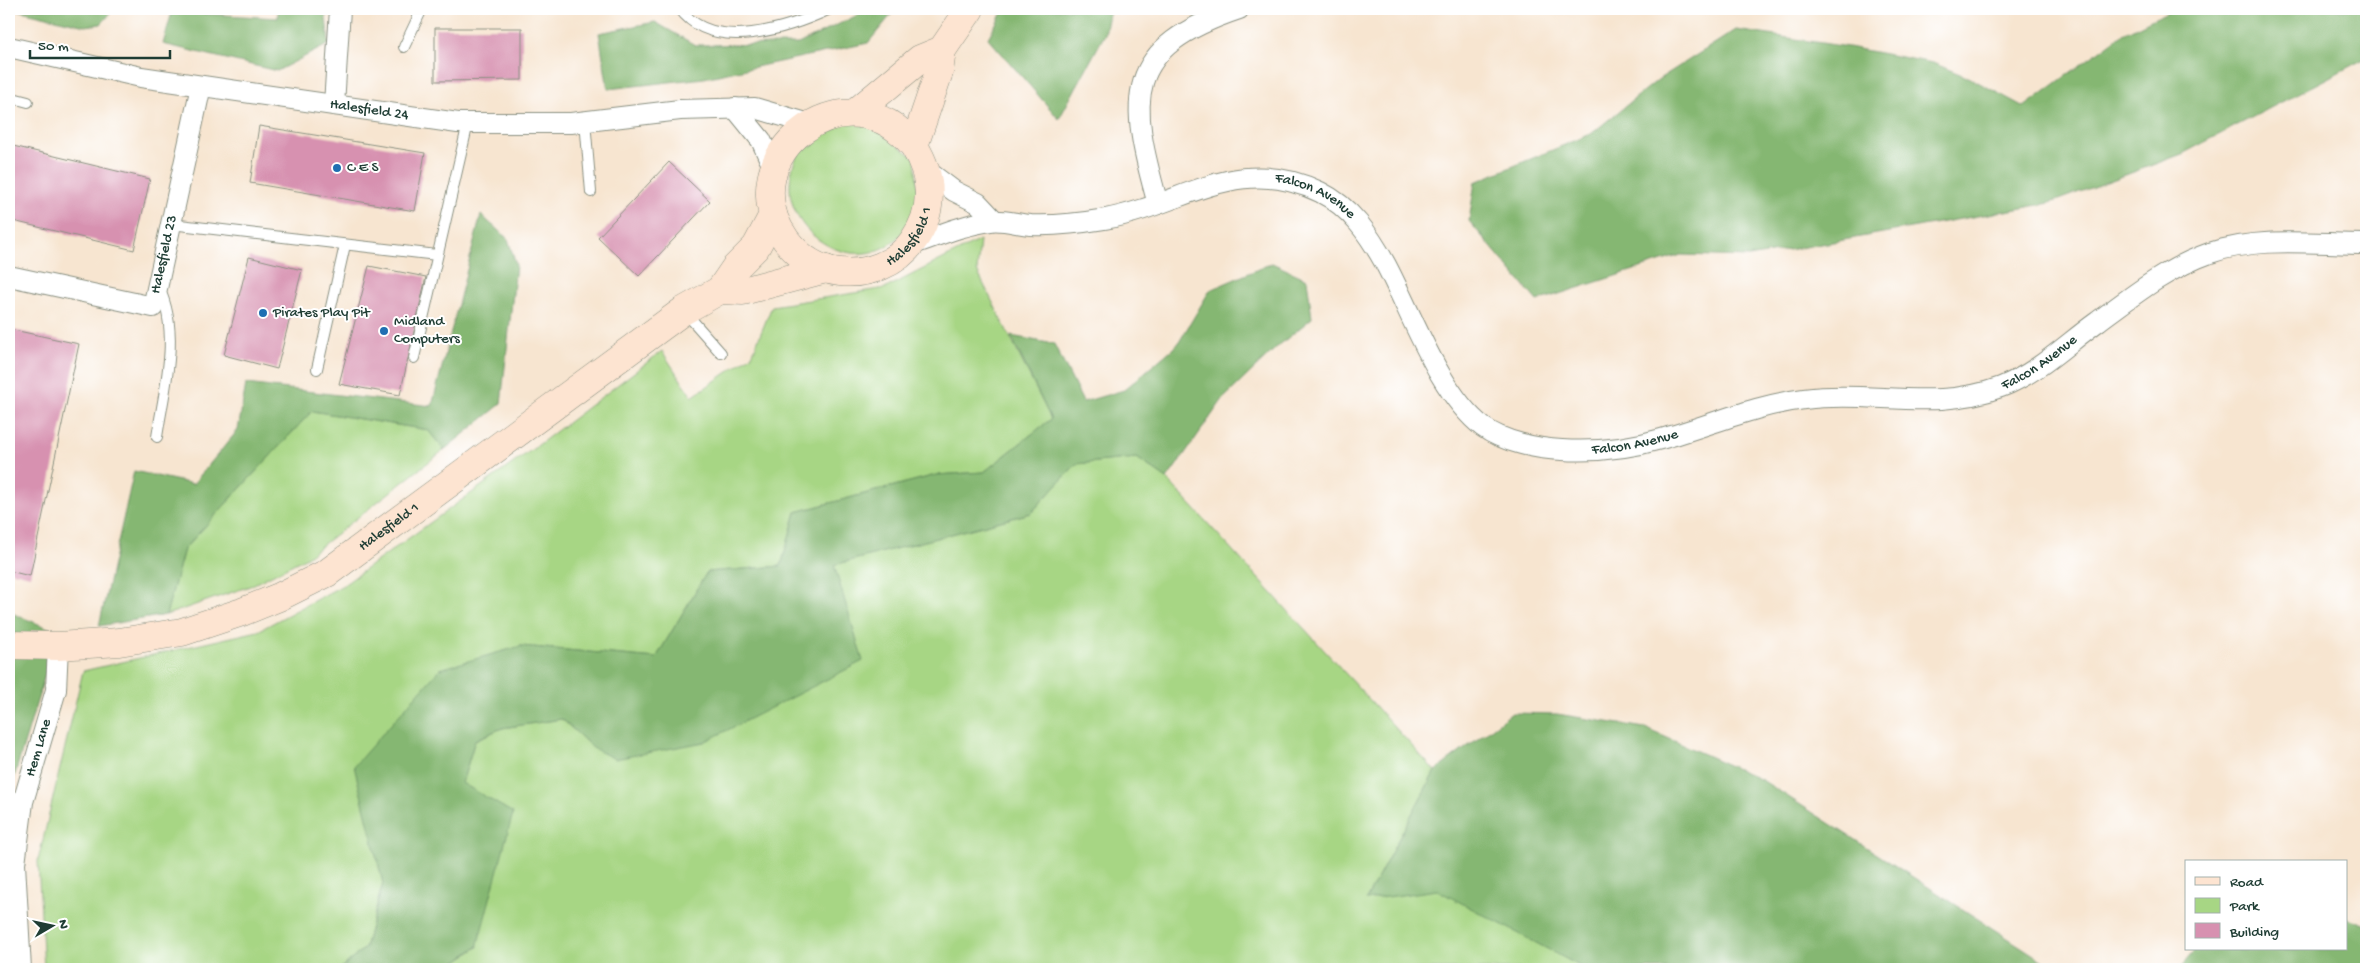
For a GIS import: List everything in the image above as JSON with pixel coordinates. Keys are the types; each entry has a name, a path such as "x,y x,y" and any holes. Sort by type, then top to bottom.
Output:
{"street":[{"path":"334,105 340,9"},
{"path":"914,146 938,72 942,50 970,9"},
{"path":"1158,204 1140,135 1138,106 1150,66 1163,47 1181,34 1240,9"},
{"name":"Halesfield 24","path":"9,47 141,77 468,123 571,123 680,110 756,108 810,124"},
{"path":"855,113 920,59 942,50"},
{"name":"Halesfield 23","path":"9,276 153,307 201,86"},
{"path":"735,108 761,140 774,169"},
{"name":"Halesfield 1","path":"855,113 888,123 907,137 914,146 930,182 928,209 919,233 911,245 890,262 866,271 845,272 826,269 814,264 792,248 773,215 771,191 774,169 778,158 792,138 810,124 831,115 855,113"},
{"path":"926,170 954,191 978,203 994,220"},
{"name":"Falcon Avenue","path":"911,245 963,227 994,220 1032,225 1077,223 1131,213 1209,184 1265,177 1300,184 1332,198 1347,211 1372,240 1440,372 1467,413 1487,430 1500,436 1561,450 1598,449 1649,442 1761,406 1808,398 1862,397 1928,401 1984,393 2020,379 2043,365 2072,340 2142,288 2208,254 2262,244 2366,244"},
{"name":"Halesfield 1","path":"9,645 58,646 119,642 182,632 242,612 327,573 683,311 720,290 735,268 756,247 773,215"},
{"name":"Halesfield 1","path":"720,290 743,291 826,269"},
{"name":"Hem Lane","path":"21,969 15,864 23,802 56,690 58,646"}],"lane":[{"path":"404,47 422,9"},
{"path":"680,9 688,20 714,32 744,34 771,30 806,20 830,9"},
{"path":"9,98 28,102"},
{"path":"585,121 591,192"},
{"path":"414,358 468,123"},
{"path":"171,224 437,255"},
{"path":"317,369 346,245"},
{"path":"157,437 170,348 171,328 166,302 158,285"},
{"path":"683,311 721,353"}],"green space":[{"path":"13,9 110,9 110,14 101,24 85,26"},
{"path":"278,9 325,9 329,44 277,71 163,44 172,12 278,18"},
{"path":"870,9 896,9 868,43 704,78 608,89 599,33 655,22 695,45 798,44"},
{"path":"1004,9 1110,9 1105,34 1059,119 988,38"},
{"path":"2173,9 2366,9 2366,58 2182,154 2050,203 1749,257 1681,255 1537,301 1469,221 1475,182 1591,134 1659,79 1736,30 1848,47 1933,63 1972,79 2024,107 2121,35"},
{"path":"866,121 915,158 918,190 917,208 915,215 908,225 890,244 868,253 845,252 823,243 805,227 793,206 790,181 798,154 811,139 837,123"},
{"path":"481,215 508,239 516,265 501,404 444,450 428,430 312,411 184,549 166,615 99,626 134,471 193,484 238,430 246,384 432,406"},
{"path":"980,240 977,271 1051,419 984,472 936,475 796,512 781,566 707,572 656,658 521,646 355,766 383,883 365,948 340,969 44,969 38,861 83,671 258,631 345,584 537,446 662,351 692,397 752,355 772,306 886,288"},
{"path":"1272,263 1307,279 1312,318 1277,347 1223,399 1167,479 1137,458 1076,464 1031,513 834,565 863,661 704,742 615,759 593,748 562,719 502,728 475,740 462,783 513,813 477,947 445,969 340,969 365,948 383,883 354,766 440,669 521,646 656,658 707,572 781,566 796,512 936,475 984,472 1051,419 1011,336 1054,344 1083,402 1124,390 1178,344 1210,290"},
{"path":"312,411 428,430 444,450 307,557 250,586 166,615 184,549"},
{"path":"1137,458 1167,479 1435,771 1366,900 1437,889 1585,969 445,969 478,947 462,783 475,740 502,728 562,719 593,748 834,565 1031,513 1076,464"},
{"path":"9,612 58,632 9,794"},
{"path":"1512,713 1557,714 1645,728 1762,780 2051,966 2052,969 1585,969 1437,890 1366,900 1435,771"},
{"path":"2348,918 2366,925 2366,969 2179,969 2195,950 2348,950"}],"building":[{"path":"435,28 522,28 522,80 435,81"},
{"name":"C E S","path":"259,126 425,153 415,211 250,183"},
{"path":"9,145 150,179 134,250 9,220"},
{"path":"669,162 710,201 639,276 598,237"},
{"name":"Pirates Play Pit","path":"249,257 302,270 277,369 224,355"},
{"name":"Midland Computers","path":"369,266 426,277 400,395 339,384"},
{"path":"9,329 79,344 30,576 9,571"}],"place":[{"name":"C E S","path":"337,168"},
{"name":"Pirates Play Pit","path":"263,313"},
{"name":"Midland Computers","path":"384,331"}]}
